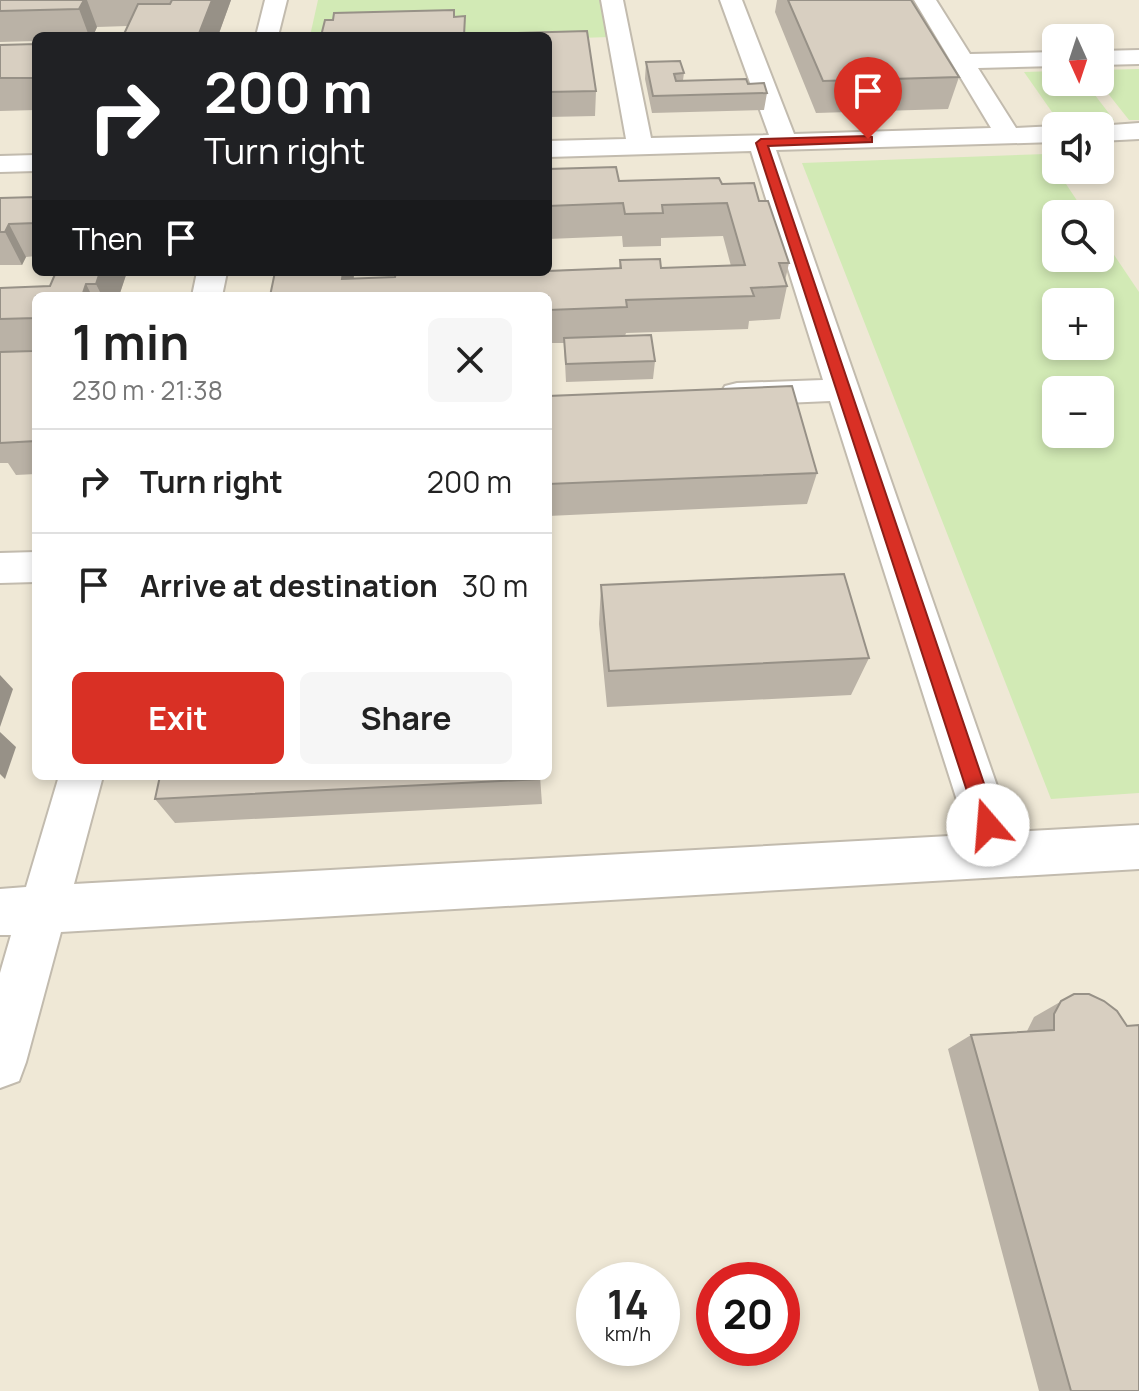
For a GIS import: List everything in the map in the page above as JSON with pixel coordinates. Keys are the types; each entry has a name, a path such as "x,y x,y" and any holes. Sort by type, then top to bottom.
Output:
{"lane":[{"path":"268,32 276,0"},
{"path":"612,0 640,146"},
{"path":"731,0 843,390 997,854"},
{"path":"925,0 1008,135"},
{"path":"1114,58 1139,57"},
{"path":"962,61 1042,59"},
{"path":"1114,132 1139,131"},
{"path":"552,149 1042,134"},
{"path":"0,164 32,163"},
{"path":"703,395 843,390"},
{"path":"0,568 32,567"},
{"path":"0,1062 22,910 79,780"},
{"path":"22,910 1139,847"}],"shaded area":[{"path":"0,0 1139,0 1139,1391 0,1391"}],"green space":[{"path":"318,0 603,0 610,37 552,39 552,32 311,32"},
{"path":"1139,69 1139,120 1129,120 1110,96 1114,96 1114,70"},
{"path":"1042,71 1042,96 1096,96 1108,112 1052,112 1024,72"},
{"path":"1042,154 1042,184 1066,184 1077,200 1042,200 1042,272 1114,272 1114,255 1139,292 1139,793 1051,799 802,163"}],"building":[{"path":"0,0 84,0 79,9 0,11"},
{"path":"172,0 212,0 200,32 125,32 138,4 170,4"},
{"path":"788,0 911,0 959,77 823,81"},
{"path":"454,10 454,17 465,16 464,32 322,32 325,20 333,20 334,13"},
{"path":"587,31 596,91 552,92 550,32"},
{"path":"32,44 32,78 0,78 0,45"},
{"path":"680,61 684,73 674,74 676,81 746,79 748,84 764,83 767,93 653,96 646,62"},
{"path":"616,167 619,181 719,178 722,184 754,183 759,201 768,201 789,263 779,263 787,286 751,288 754,296 626,300 627,307 552,310 552,292 271,292 274,276 342,276 342,279 552,276 552,271 621,268 620,260 660,259 661,268 745,265 727,203 662,205 663,213 625,214 623,203 552,206 552,169"},
{"path":"32,197 32,223 9,224 5,232 0,232 0,198"},
{"path":"54,276 99,276 96,284 86,284 83,292 32,292 32,318 0,319 0,288 50,286"},
{"path":"651,335 655,361 566,364 564,338"},
{"path":"32,351 32,441 0,443 0,352"},
{"path":"792,386 817,473 552,484 552,396"},
{"path":"844,574 869,658 609,671 601,585"},
{"path":"159,780 521,780 155,799"},
{"path":"1074,994 1089,994 1104,1001 1117,1011 1127,1026 1139,1025 1139,1391 1071,1391 971,1035 1054,1030 1054,1014 1061,1001"}],"route":[{"path":"868,139 761,143 988,825"}]}
